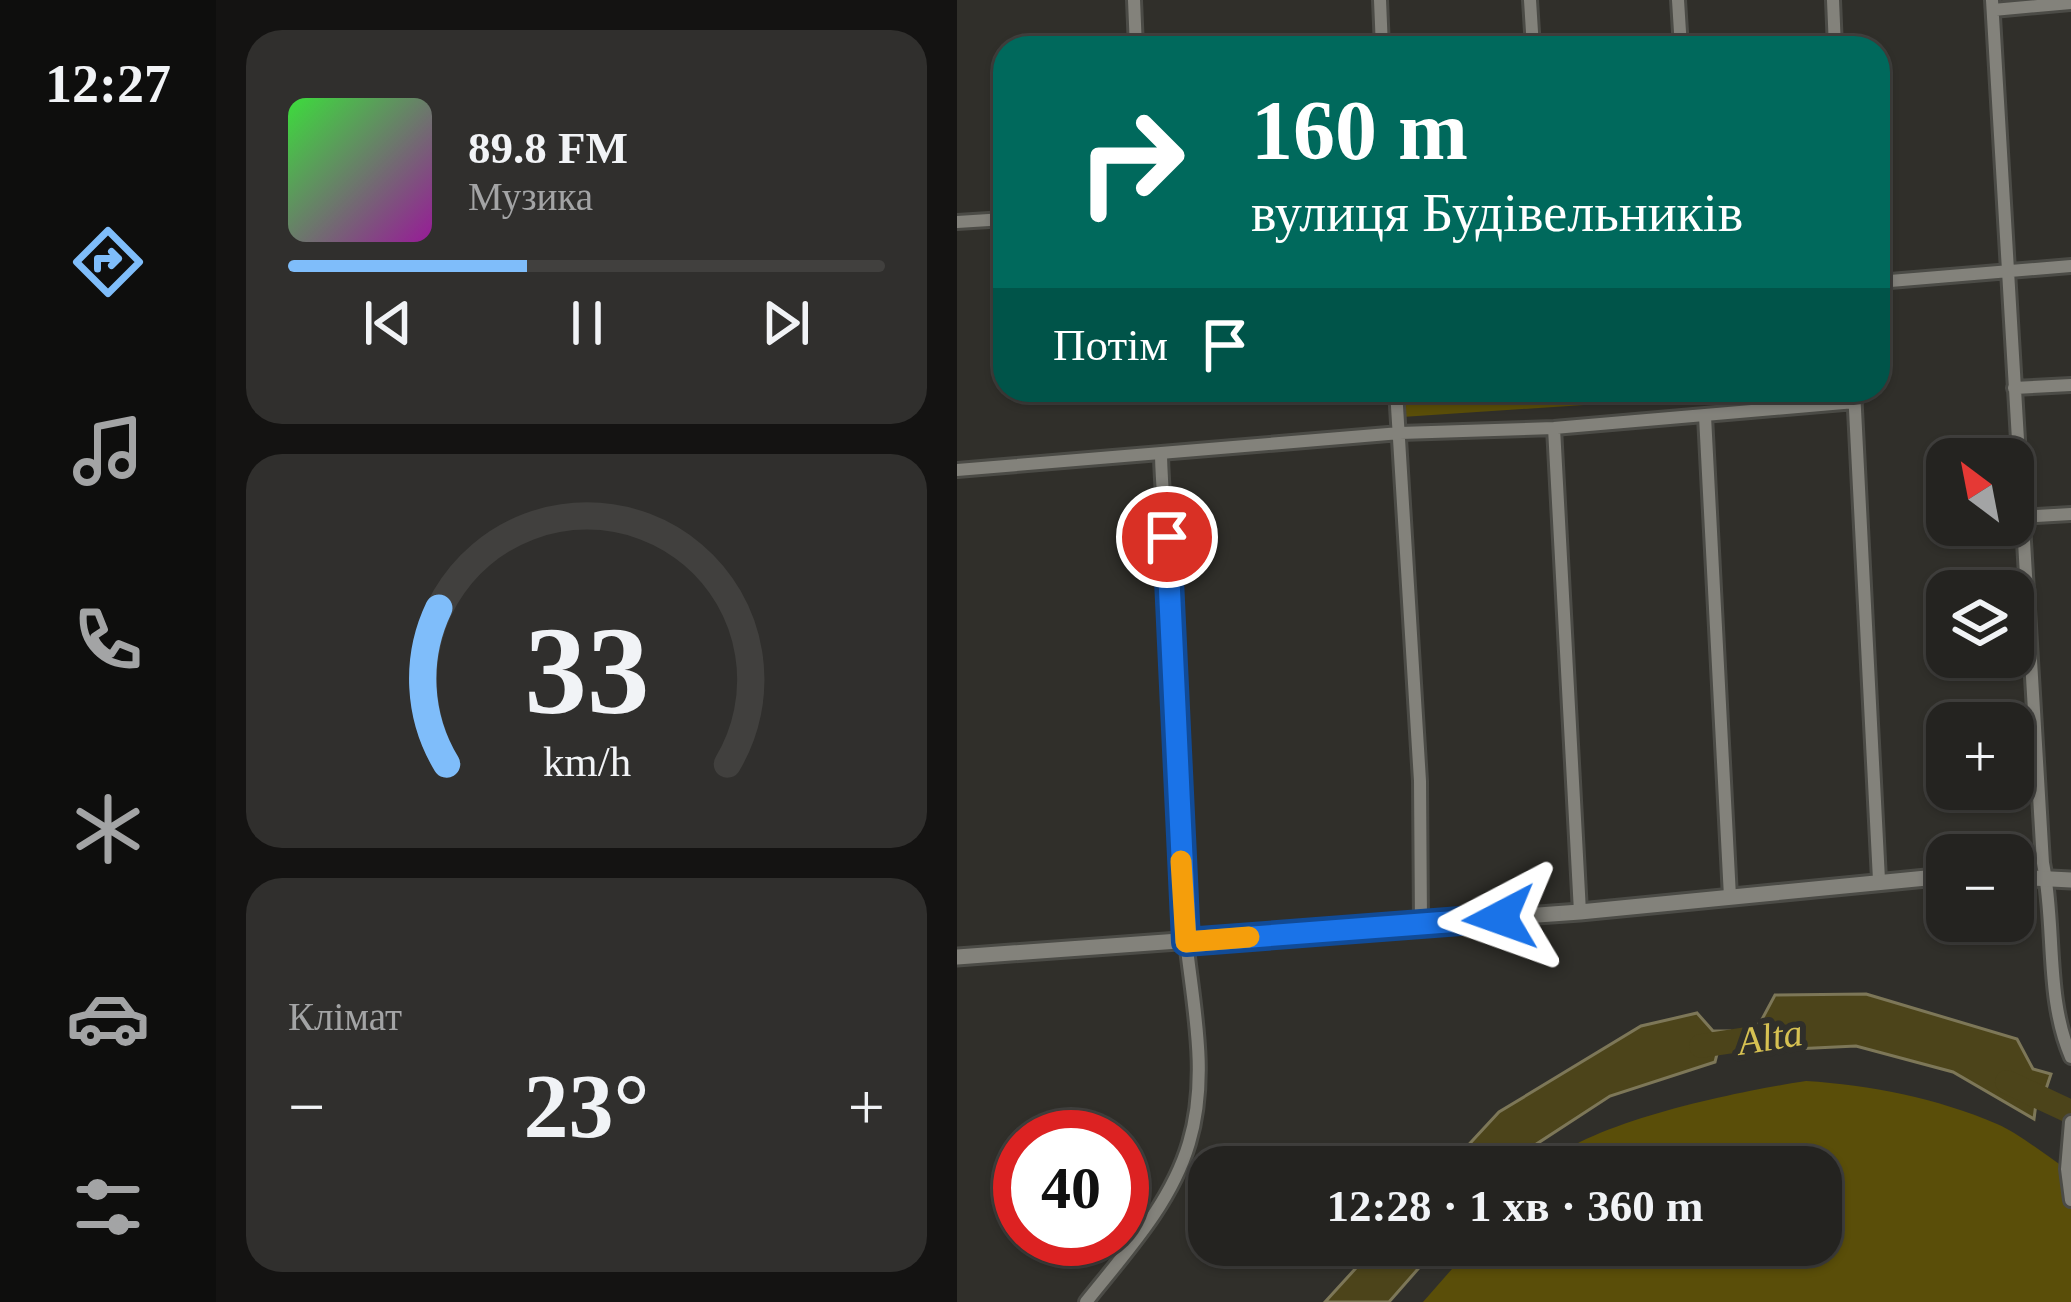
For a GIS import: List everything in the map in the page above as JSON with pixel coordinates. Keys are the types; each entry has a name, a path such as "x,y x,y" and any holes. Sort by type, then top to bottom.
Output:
{"street":[{"path":"1134,0 1136,36"},
{"path":"1380,0 1382,36"},
{"path":"1530,0 1532,36"},
{"path":"1679,0 1680,36"},
{"path":"1833,0 1834,36"},
{"path":"2017,438 1992,5 2071,3"},
{"path":"957,222 993,220"},
{"path":"1890,281 2071,266"},
{"path":"2014,388 2071,385"},
{"path":"1397,402 1420,781 1421,924"},
{"path":"957,470 1033,460 1161,455 1208,447 1399,433 1554,428 1705,416 1809,402"},
{"path":"1854,402 1879,880"},
{"path":"1705,416 1730,897"},
{"path":"1554,428 1579,912"},
{"path":"1085,1302 1145,1228 1172,1184 1189,1146 1200,1088 1186,942 1171,572 1161,506 1161,455"},
{"path":"2034,516 2071,514"},
{"path":"2023,546 2057,1021 2070,1052"},
{"path":"957,957 1579,912 1926,877"},
{"path":"2034,878 2071,880"},
{"path":"2071,1123 2067,1169 2071,1200"}],"shaded area":[{"path":"1401,402 1629,402 1402,417"},
{"path":"1806,1081 1854,1086 1927,1100 2006,1128 2067,1169 2071,1302 1423,1302 1455,1266 1842,1266 1842,1146 1575,1146 1629,1122"}],"water":[{"path":"1866,994 2017,1039 2033,1069 2051,1074 2046,1089 2038,1088 2034,1119 1953,1072 1856,1046 1752,1051 1749,1029 1760,1023 1775,995"},
{"path":"1697,1013 1713,1031 1730,1031 1733,1048 1717,1054 1715,1062 1610,1096 1533,1146 1467,1146 1499,1112 1641,1026"},
{"path":"1358,1266 1421,1266 1389,1302 1325,1302"}],"waterway":[{"name":"Alta","path":"1701,1046 1779,1034"},
{"name":"Alta","path":"2007,1082 2071,1112"}],"slow traffic":[{"path":"1181,861 1186,942 1249,937"}],"route":[{"path":"1167,537 1186,942 1500,918"}]}
